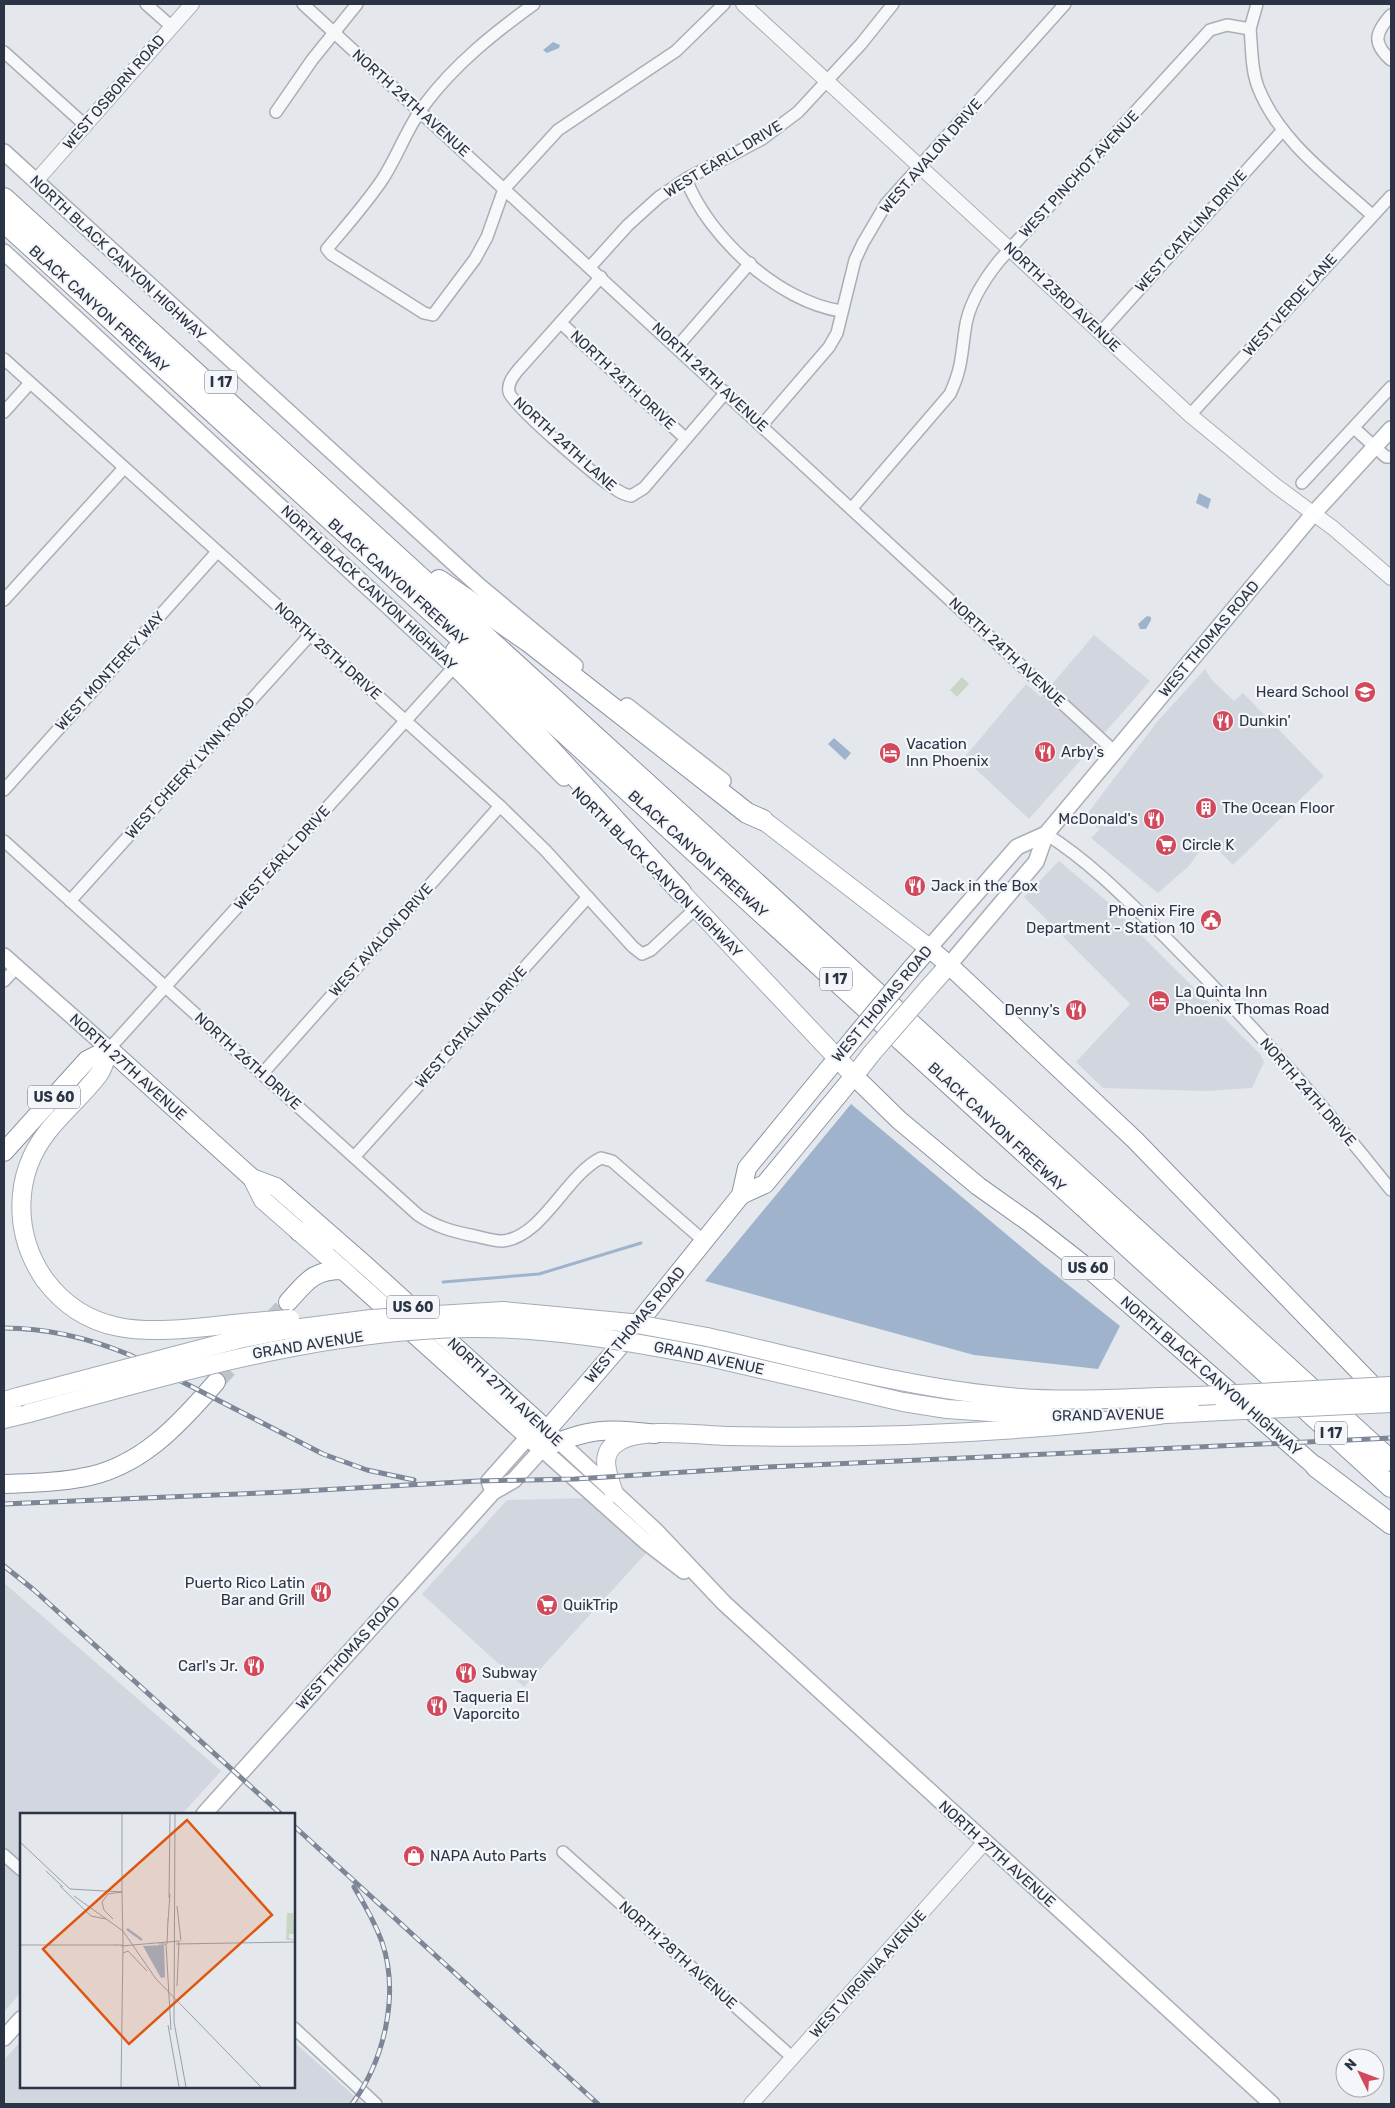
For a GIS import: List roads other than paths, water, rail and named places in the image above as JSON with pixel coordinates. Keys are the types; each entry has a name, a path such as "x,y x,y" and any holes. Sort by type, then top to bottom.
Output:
{"highway":[{"name":"BLACK CANYON FREEWAY","path":"4,184 906,1008 1391,1444"},
{"path":"4,198 1391,1461"},
{"name":"BLACK CANYON FREEWAY","path":"4,222 1391,1487"},
{"path":"439,580 516,632 747,813 763,820"},
{"path":"399,583 433,629 518,716 681,892"},
{"path":"1316,1467 1391,1524"}],"main road":[{"name":"NORTH BLACK CANYON HIGHWAY","path":"4,152 474,581 541,638 747,800 763,820 949,965 1135,1140 1391,1404"},
{"name":"NORTH BLACK CANYON HIGHWAY","path":"4,252 454,667 621,837 681,892 836,1058 899,1120 978,1186 1030,1223 1089,1269 1316,1467 1391,1536"},
{"name":"WEST THOMAS ROAD","path":"741,1194 765,1184 872,1053 1036,862 1046,834 1314,514 1391,429"},
{"name":"WEST THOMAS ROAD","path":"205,1813 493,1492 514,1480 542,1449 618,1348 741,1194 747,1168 836,1058 1017,847 1046,834"},
{"name":"NORTH 27TH AVENUE","path":"4,956 252,1178 263,1200 645,1541 724,1603"},
{"name":"US 60","path":"4,1152 87,1060 109,1049"},
{"path":"109,1049 100,1073 39,1143 25,1175 20,1207 23,1234 33,1260 45,1280 63,1300 87,1316 116,1328 139,1331 185,1329 425,1306 488,1311"},
{"name":"NORTH 27TH AVENUE","path":"252,1178 276,1187 364,1264 655,1530 724,1603 984,1843 1272,2104"},
{"path":"300,1232 310,1231 316,1234 352,1260 364,1264"},
{"path":"288,1302 314,1275 328,1270 343,1270"},
{"name":"GRAND AVENUE","path":"11,1399 216,1344 284,1330 371,1319 488,1311 557,1314 615,1321 707,1337 883,1377 986,1394 1054,1399 1198,1396 1391,1386"},
{"name":"GRAND AVENUE","path":"4,1419 240,1356 301,1344 388,1333 469,1328 557,1332 626,1341 705,1356 894,1400 947,1409 1042,1416 1159,1415 1391,1404"},
{"path":"4,1484 81,1478 123,1464 167,1435 216,1382"},
{"path":"553,1436 630,1430 655,1434 786,1437 887,1435 1083,1424 1159,1415"},
{"path":"614,1493 606,1463 609,1449 624,1439 655,1434"},
{"name":"WEST THOMAS ROAD","path":"493,1492 489,1480 528,1437 553,1436"},
{"path":"4,2038 20,2020"}],"street":[{"path":"146,4 172,27"},
{"name":"WEST OSBORN ROAD","path":"36,181 192,4"},
{"name":"NORTH 24TH AVENUE","path":"303,4 1115,752"},
{"path":"276,112 334,32 357,4"},
{"path":"534,4 485,41 451,73 420,111 382,179 352,222 327,249 331,254 424,314 433,315 475,259 487,237 504,189 558,130 676,51 724,4"},
{"name":"NORTH 23RD AVENUE","path":"743,4 1190,415 1391,578"},
{"name":"WEST EARLL DRIVE","path":"590,267 640,212 686,179 744,151 777,130 827,82 892,4"},
{"name":"WEST AVALON DRIVE","path":"762,425 829,346 837,333 855,260 886,204 1065,4"},
{"path":"1257,4 1250,29 1258,86 1272,115 1299,149 1372,215"},
{"path":"1391,15 1378,32 1377,40 1383,53 1391,60"},
{"name":"WEST PINCHOT AVENUE","path":"852,508 950,394 960,374 965,329 970,308 984,281 1210,30 1227,25 1250,29"},
{"path":"4,52 85,125"},
{"name":"WEST CATALINA DRIVE","path":"1100,333 1283,130"},
{"path":"686,179 703,212 717,232 750,263 799,298 841,311"},
{"name":"WEST VERDE LANE","path":"1190,415 1391,196"},
{"path":"677,347 750,263"},
{"path":"561,322 601,277"},
{"name":"NORTH 24TH LANE","path":"561,322 509,384 509,392 513,400 600,478 616,490 631,496 644,488 685,438"},
{"name":"NORTH 24TH DRIVE","path":"561,322 685,438"},
{"name":"NORTH 25TH DRIVE","path":"4,358 500,806 546,851 632,947 642,954 651,950 696,908"},
{"path":"4,412 30,383"},
{"path":"1302,483 1391,387"},
{"path":"685,438 726,392"},
{"path":"1354,428 1388,458 1391,457"},
{"path":"4,600 124,468"},
{"name":"WEST MONTEREY WAY","path":"4,790 217,552"},
{"name":"WEST CHEERY LYNN ROAD","path":"70,901 310,635"},
{"name":"WEST EARLL DRIVE","path":"109,1049 454,667"},
{"name":"WEST AVALON DRIVE","path":"262,1074 500,806"},
{"name":"NORTH 24TH DRIVE","path":"1046,834 1070,849 1133,905 1229,1000 1317,1100 1391,1190"},
{"name":"NORTH 26TH DRIVE","path":"4,841 355,1156 418,1215 434,1226 501,1241 512,1238 521,1234 541,1218 580,1172 601,1158 612,1161 704,1241"},
{"name":"WEST CATALINA DRIVE","path":"355,1156 588,897"},
{"path":"4,981 17,967"},
{"name":"WEST VIRGINIA AVENUE","path":"751,2104 984,1843"},
{"name":"NORTH 28TH AVENUE","path":"562,1852 793,2058"},
{"path":"4,1855 20,1869"},
{"path":"295,2029 376,2104"}],"water":[{"path":"553,42 560,45 559,48 547,53 543,50"},
{"path":"1199,493 1211,499 1208,509 1196,503"},
{"path":"1147,616 1151,617 1151,620 1146,629 1140,629 1138,624"},
{"path":"834,738 851,753 845,760 828,744"},
{"path":"851,1104 1042,1264 1120,1326 1098,1369 974,1355 705,1281"}],"waterway":[{"path":"443,1282 539,1274 641,1243"}],"tunnel":[{"path":"216,1382 288,1302"}],"railway":[{"path":"4,1328 20,1328 68,1335 115,1349 323,1454 367,1470 414,1480"},
{"path":"4,1504 285,1492 478,1481 575,1479 748,1468 1391,1438"},
{"path":"4,1566 34,1590 280,1813"},
{"path":"295,1827 598,2104"},
{"path":"352,2104 373,2068 386,2027 389,2005 387,1962 382,1942 354,1887"}],"place":[{"name":"Heard School","path":"1365,692"},
{"name":"Dunkin'","path":"1223,721"},
{"name":"Arby's","path":"1045,752"},
{"name":"Vacation Inn Phoenix","path":"890,753"},
{"name":"The Ocean Floor","path":"1206,808"},
{"name":"McDonald's","path":"1154,819"},
{"name":"Circle K","path":"1166,845"},
{"name":"Jack in the Box","path":"915,886"},
{"name":"Phoenix Fire Department - Station 10","path":"1211,920"},
{"name":"La Quinta Inn Phoenix Thomas Road","path":"1159,1001"},
{"name":"Denny's","path":"1076,1010"},
{"name":"Puerto Rico Latin Bar and Grill","path":"321,1592"},
{"name":"QuikTrip","path":"547,1605"},
{"name":"Carl's Jr.","path":"254,1666"},
{"name":"Subway","path":"466,1673"},
{"name":"Taqueria El Vaporcito","path":"437,1706"},
{"name":"NAPA Auto Parts","path":"414,1856"}]}
